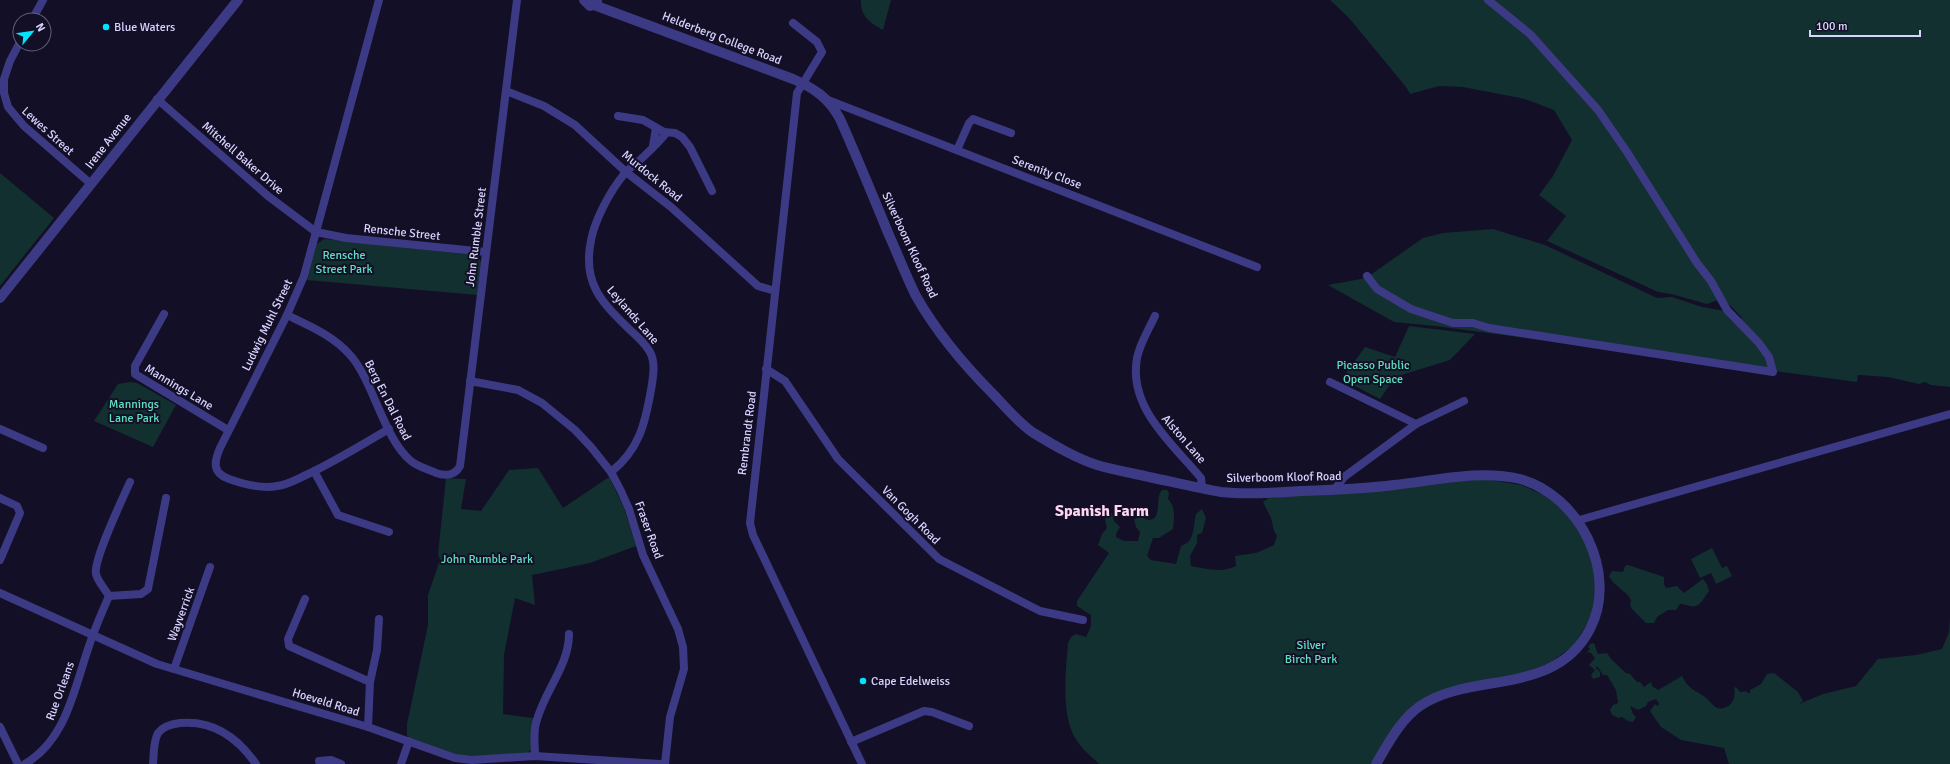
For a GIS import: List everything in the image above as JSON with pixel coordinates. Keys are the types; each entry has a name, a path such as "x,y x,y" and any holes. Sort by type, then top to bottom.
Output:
{"street":[{"path":"36,12 43,0"},
{"name":"Irene Avenue","path":"0,298 157,99 238,0"},
{"name":"Ludwig Muhl Street","path":"378,0 304,276 287,315 228,430 214,464 216,471 227,478 248,484 273,487 287,484 314,471 389,429"},
{"name":"John Rumble Street","path":"452,474 460,466 517,0"},
{"path":"1367,276 1376,289 1411,309 1453,323 1473,323 1489,328 1773,372 1769,357 1759,343 1727,310 1711,281 1693,257 1627,152 1598,110 1530,34 1488,0"},
{"name":"Helderberg College Road","path":"590,1 803,83"},
{"name":"Rembrandt Road","path":"793,23 812,38 822,50 797,92 750,512 751,528 862,764"},
{"name":"Lewes Street","path":"15,52 4,79 4,93 8,108 24,126 91,184"},
{"name":"Silverboom Kloof Road","path":"803,83 822,94 828,100 840,119 916,295 945,340 973,374 1029,429 1087,462 1202,488 1224,492 1250,493 1393,486 1472,476 1500,476 1517,478 1542,488 1561,503 1576,521 1593,551 1600,582 1596,612 1589,631 1580,644 1556,664 1544,670 1504,683 1455,691 1430,700 1418,707 1405,718 1376,764"},
{"name":"Murdock Road","path":"506,91 533,100 565,118 626,172 671,207 758,286 775,291"},
{"name":"Mitchell Baker Drive","path":"157,99 268,196 316,232"},
{"name":"Serenity Close","path":"828,100 1257,267"},
{"path":"618,116 643,120 666,133 675,133 686,141 712,191"},
{"path":"957,150 969,123 973,119 1011,133"},
{"path":"653,146 656,128"},
{"name":"Leylands Lane","path":"611,472 626,457 642,431 653,380 653,364 651,353 643,342 606,307 593,285 588,268 590,246 602,209 626,172 653,146 661,141 666,133"},
{"name":"Rensche Street","path":"316,232 346,238 486,252"},
{"name":"Mannings Lane","path":"164,314 135,366 135,374 228,430"},
{"name":"Berg En Dal Road","path":"287,315 334,340 352,357 359,367 400,449 412,462 439,474 452,474"},
{"name":"Alston Lane","path":"1155,316 1137,357 1136,376 1140,393 1154,424 1201,478 1202,488"},
{"name":"Van Gogh Road","path":"766,369 786,381 838,459 939,559 1040,611 1083,620"},
{"name":"Fraser Road","path":"470,381 509,387 535,398 575,430 595,451 611,472 629,510 643,555 678,629 683,647 684,669 670,717 665,764"},
{"path":"1330,382 1416,424"},
{"path":"1335,489 1344,477 1416,424 1464,401"},
{"path":"1576,521 1950,414"},
{"path":"0,429 43,448"},
{"path":"314,471 338,515 389,532"},
{"path":"130,482 115,514 96,569 98,578 109,596 141,594 148,589 166,498"},
{"path":"0,498 17,506 20,513 0,560"},
{"name":"Wayverrick","path":"174,669 210,567"},
{"name":"Hoeveld Road","path":"0,593 92,636 157,664 368,727 455,758 472,762 535,756 660,764"},
{"name":"Rue Orleans","path":"25,764 44,749 60,727 92,636 109,596"},
{"path":"305,599 288,639 289,646 370,682"},
{"path":"368,727 370,682 377,650 379,619"},
{"path":"535,756 534,730 536,722 545,698 567,655 569,634"},
{"path":"851,742 924,711 932,712 969,726"},
{"path":"153,764 156,737 159,732 168,726 186,723 204,725 222,731 233,738 248,753 256,764"},
{"path":"0,727 18,764"},
{"path":"401,764 409,741"},
{"path":"318,761 331,760 341,764"}],"green space":[{"path":"861,0 891,0 883,30 870,22 864,15"},
{"path":"1330,0 1950,0 1950,387 1931,385 1925,382 1919,384 1888,377 1858,375 1857,382 1435,326 1394,322 1328,285 1366,278 1423,238 1443,233 1493,229 1545,245 1657,298 1672,297 1702,307 1725,311 1743,319 1723,298 1707,304 1658,292 1547,241 1566,216 1539,195 1553,176 1572,140 1554,110 1525,99 1463,87 1439,86 1410,94 1406,87 1349,18"},
{"path":"0,173 54,218 0,286"},
{"name":"Rensche Street Park","path":"324,239 474,255 479,258 481,263 477,295 307,280 317,244"},
{"name":"Picasso Public Open Space","path":"1409,326 1475,334 1450,360 1395,377 1380,399 1347,382 1346,373 1365,347 1395,357"},
{"name":"Mannings Lane Park","path":"130,382 137,383 176,405 153,447 94,421 118,384"},
{"name":"John Rumble Park","path":"538,468 563,508 609,477 624,508 636,546 590,563 532,575 535,605 515,598 504,655 503,714 533,718 531,750 526,754 484,757 467,757 446,753 407,736 407,724 428,625 428,595 440,560 438,554 446,478 466,479 461,509 481,511 509,470"},
{"name":"Silver Birch Park","path":"1485,479 1521,485 1558,501 1588,546 1597,584 1591,618 1574,645 1551,662 1530,671 1430,696 1372,764 1099,764 1077,741 1068,719 1066,707 1065,680 1068,643 1071,637 1076,634 1086,637 1091,626 1091,615 1077,606 1077,601 1109,553 1098,545 1102,534 1107,528 1105,520 1107,514 1112,513 1114,521 1120,527 1116,537 1124,541 1138,541 1140,532 1136,527 1134,519 1141,517 1148,520 1154,519 1157,512 1160,493 1162,490 1167,490 1169,493 1168,499 1171,502 1173,509 1173,529 1159,538 1153,538 1147,556 1151,560 1176,564 1181,546 1188,542 1191,538 1196,514 1202,509 1206,518 1202,533 1197,535 1197,543 1190,556 1191,566 1220,570 1236,566 1235,556 1256,553 1274,545 1277,536 1274,531 1271,518 1263,502 1270,497"},
{"path":"1712,548 1722,568 1727,566 1732,576 1716,584 1711,573 1700,578 1691,559"},
{"path":"1628,565 1664,577 1664,584 1666,588 1677,586 1684,593 1703,579 1707,584 1709,591 1696,606 1680,604 1676,610 1668,610 1657,617 1654,623 1646,623 1632,609 1630,605 1631,600 1629,597 1611,580 1609,576 1612,571 1623,572 1625,566"},
{"path":"1950,617 1950,764 1729,764 1724,748 1681,740 1661,727 1650,711 1655,704 1658,706 1659,704 1656,699 1648,702 1646,706 1638,710 1630,706 1636,717 1633,722 1622,717 1619,718 1612,715 1610,710 1613,705 1618,703 1616,690 1607,675 1603,675 1597,666 1596,668 1600,672 1600,677 1593,679 1591,675 1595,670 1589,665 1595,658 1591,653 1587,652 1590,649 1588,647 1590,644 1594,643 1598,654 1607,653 1611,659 1626,673 1630,674 1644,687 1651,682 1652,686 1658,690 1682,676 1689,687 1705,697 1717,708 1726,708 1732,703 1735,692 1734,688 1736,687 1740,692 1747,691 1747,693 1750,693 1750,690 1761,684 1767,674 1774,673 1798,692 1803,701 1799,704 1823,694 1856,686 1878,659 1916,655 1942,649 1949,632"}],"place":[{"name":"Blue Waters","path":"106,27"},
{"name":"Cape Edelweiss","path":"863,681"}],"district":[{"name":"Spanish Farm","path":"1102,510"}]}
